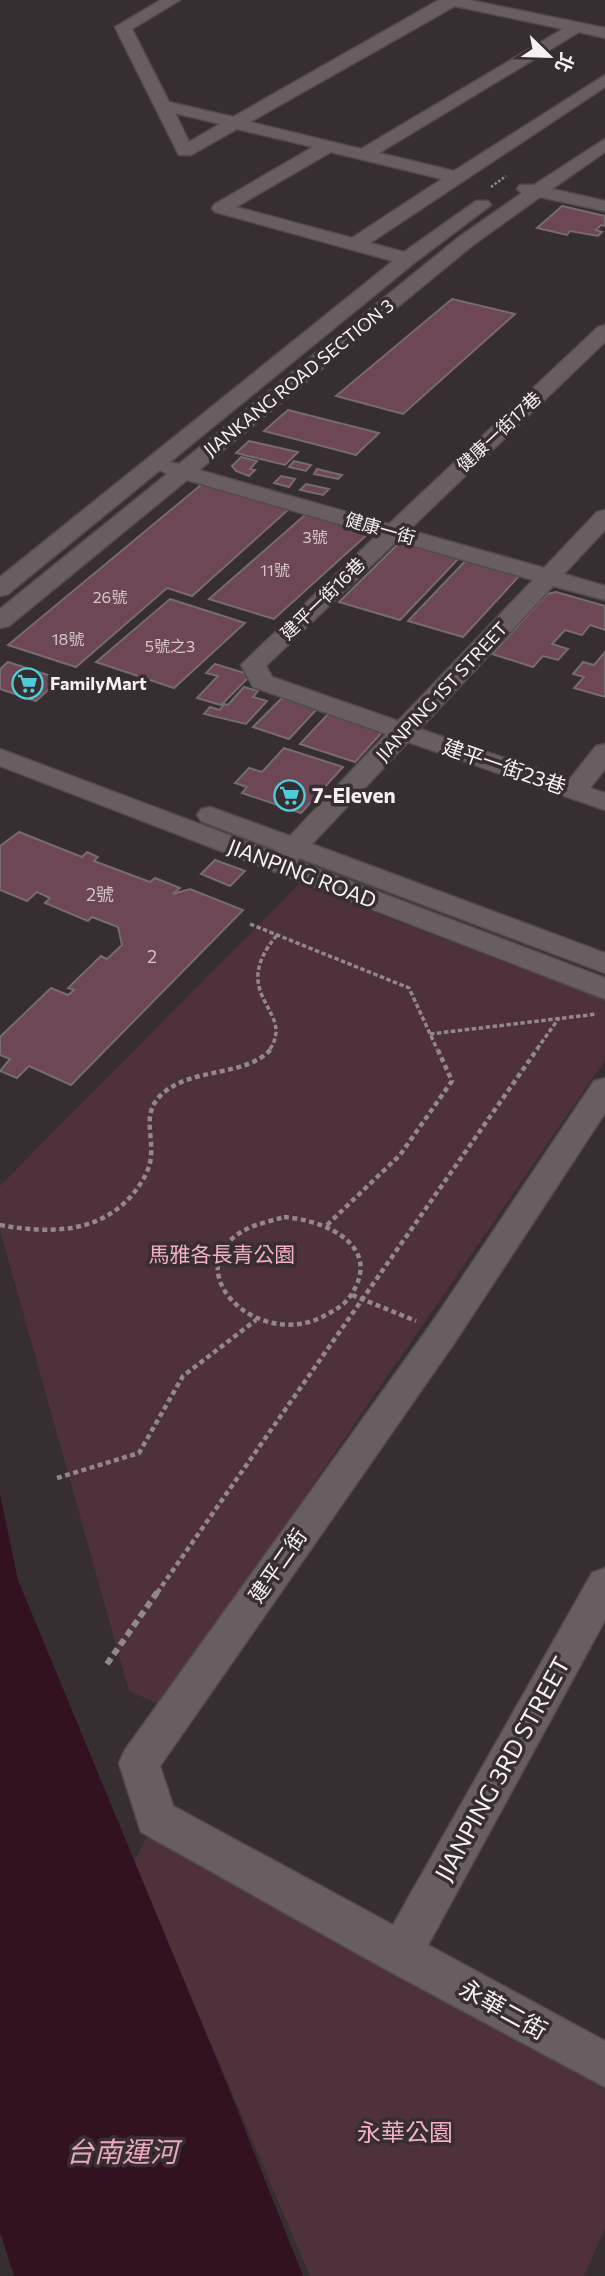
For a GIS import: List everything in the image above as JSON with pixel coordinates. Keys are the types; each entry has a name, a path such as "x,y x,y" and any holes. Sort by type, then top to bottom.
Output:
{"street":[{"path":"172,0 123,27 185,151 450,1 605,33"},
{"path":"365,154 577,27"},
{"path":"354,245 605,80"},
{"path":"161,104 455,177"},
{"name":"JIANKANG ROAD SECTION 3","path":"0,589 407,259 532,181 605,144"},
{"path":"330,145 221,208 407,259"},
{"path":"532,181 605,195"},
{"path":"532,181 605,206"},
{"name":"JIANKANG ROAD SECTION 3","path":"0,621 466,242 532,181"},
{"name":"健康一街17巷","path":"393,532 605,331"},
{"name":"健康一街","path":"155,464 605,593"},
{"name":"JIANPING 1ST STREET","path":"287,856 605,517"},
{"name":"建平一街16巷","path":"253,665 393,532"},
{"name":"建平一街23巷","path":"253,665 262,682 605,802"},
{"name":"JIANPING ROAD","path":"0,734 605,989"},
{"path":"574,791 605,752"},
{"name":"JIANPING ROAD","path":"0,757 605,964"},
{"name":"建平二街","path":"400,1954 156,1818 139,1763 443,1333 605,1089"},
{"name":"JIANPING 3RD STREET","path":"400,1954 605,1584"},
{"name":"永華二街","path":"400,1954 605,2066"}],"path":[{"path":"250,924 409,988 452,1081 400,1155 327,1225"},
{"path":"0,1225 37,1232 68,1230 108,1217 125,1204 149,1167 147,1118 155,1100 185,1079 244,1065 268,1054 277,1040 276,1023 262,1001 256,976 261,956 277,935"},
{"path":"430,1034 605,1013"},
{"path":"107,1664 559,1018"},
{"path":"284,1217 327,1225 344,1236 356,1250 361,1266 359,1285 348,1302 330,1316 306,1324 281,1325 256,1320 236,1308 222,1293 217,1274 219,1258 229,1242 243,1229 284,1217"},
{"path":"352,1295 443,1333"},
{"path":"57,1478 139,1453 183,1376 256,1320"}],"green space":[{"name":"馬雅各長青公園","path":"299,884 605,1000 605,1060 161,1705 129,1691 0,1230 0,1186"},
{"name":"永華公園","path":"150,1830 605,2079 605,2228 584,2276 310,2276 134,1862"}],"water":[{"name":"台南運河","path":"0,1494 18,1580 231,2094 303,2276 14,2276 0,2232"}],"building":[{"path":"562,206 605,216 605,226 601,225 596,230 602,232 598,236 570,231 567,235 537,228"},
{"path":"452,299 515,314 403,414 336,396"},
{"path":"288,410 379,433 356,455 264,431"},
{"path":"249,441 298,452 285,465 236,453"},
{"path":"241,457 257,461 250,469 255,470 249,476 236,471 232,466"},
{"path":"294,461 311,465 306,471 289,467"},
{"path":"317,469 342,475 338,479 314,474"},
{"path":"281,476 295,479 289,487 274,483"},
{"path":"202,484 289,509 192,596 167,588 76,667 8,645"},
{"path":"306,484 329,489 323,495 300,490"},
{"path":"306,514 369,533 274,619 209,599"},
{"path":"401,541 460,557 400,620 339,602"},
{"path":"467,559 521,574 463,637 408,621"},
{"path":"556,592 605,606 605,630 590,625 582,635 565,630 552,644 568,649 558,660 543,656 533,667 492,654 547,594"},
{"path":"170,599 245,623 174,688 96,662"},
{"path":"605,652 605,697 574,688 584,677 573,674 583,662 594,665"},
{"name":"FamilyMart","path":"8,662 60,679 36,701 0,689 0,669"},
{"path":"215,664 251,675 221,705 197,698 218,676 206,673"},
{"path":"244,687 258,691 253,697 267,701 246,724 204,714 210,707 220,710 224,704 228,705"},
{"path":"282,698 317,709 289,739 253,727"},
{"path":"330,712 385,729 355,762 300,744"},
{"path":"284,748 343,767 301,813 242,793 247,787 235,783 249,768 262,772"},
{"path":"19,832 82,857 87,852 98,857 94,861 150,882 155,878 180,888 173,894 190,889 243,910 71,1085 29,1066 17,1078 0,1071 10,1059 0,1055 0,1037 51,988 68,995 74,990 68,988 101,956 107,959 122,945 118,927 92,917 88,921 45,903 50,898 37,892 27,901 0,890 0,846"},
{"path":"215,860 245,871 230,886 201,874"}],"place":[{"name":"FamilyMart","path":"27,684"},
{"name":"7-Eleven","path":"289,796"}]}
